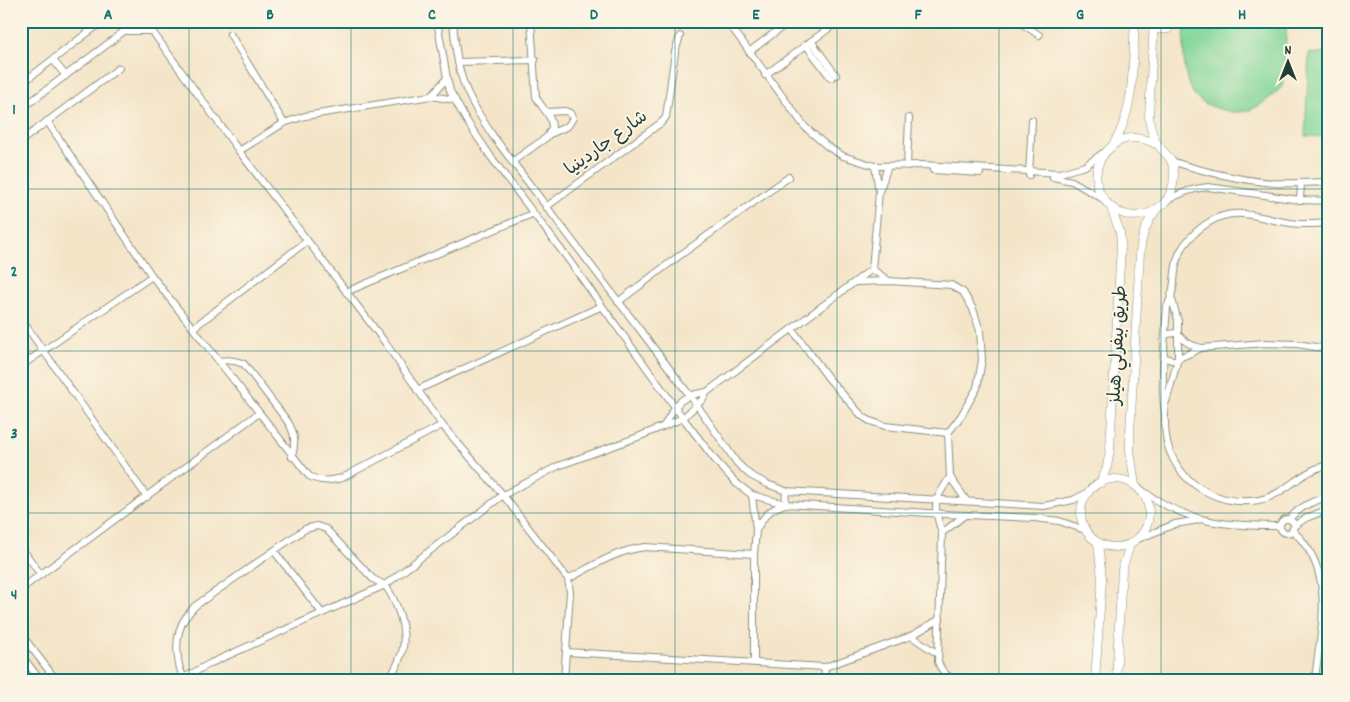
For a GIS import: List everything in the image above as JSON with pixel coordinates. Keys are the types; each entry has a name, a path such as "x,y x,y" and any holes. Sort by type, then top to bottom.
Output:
{"street":[{"path":"21,84 103,21"},
{"path":"23,109 124,31 130,21"},
{"path":"146,21 152,32 239,151 384,341 442,425 503,495 568,579 570,592 564,681"},
{"path":"438,21 447,78 455,100 466,120 532,214 568,259 683,418 736,483 752,495 785,504 1046,519 1085,530"},
{"path":"452,21 458,62 465,88 477,112 579,253 594,270 696,405 737,463 750,475 786,491 1044,506 1073,500 1087,494 1100,483 1118,479 1138,487 1158,502 1201,520"},
{"path":"531,21 536,97 540,105 551,117 550,134"},
{"path":"727,21 805,127 828,148 843,156 875,166 923,165 1053,174 1067,172 1084,166 1114,144 1125,139 1136,138 1148,140 1158,145 1166,152 1171,161 1174,182 1171,193 1165,202"},
{"path":"749,52 790,21"},
{"path":"765,75 839,21"},
{"path":"1018,21 1039,35"},
{"path":"1114,144 1124,126 1129,106 1135,21"},
{"path":"1158,145 1150,126 1149,116 1153,25 1168,29"},
{"path":"124,31 152,32"},
{"path":"230,34 284,124"},
{"name":"شارع جاردينيا","path":"546,207 662,122 666,117 675,52 680,36"},
{"path":"809,43 833,76"},
{"path":"53,60 66,76"},
{"path":"458,62 534,60"},
{"path":"21,141 119,68"},
{"path":"431,96 447,78"},
{"path":"239,151 284,124 316,114 431,96 455,100"},
{"path":"512,162 550,134 568,126 573,118 570,113 565,111 547,112"},
{"path":"907,166 909,118"},
{"path":"1029,173 1032,120"},
{"path":"47,121 152,276 292,457 309,476 328,482 342,478 442,425"},
{"path":"1104,152 1098,163 1097,188 1111,208 1133,216 1156,210 1180,193 1194,188 1208,187 1300,200 1329,201"},
{"path":"1171,161 1215,174 1248,180 1301,183 1329,182"},
{"path":"875,166 879,192"},
{"path":"389,681 400,659 403,648 401,622 393,596 385,585 373,580 326,529 321,527 304,529 195,606 181,626 178,642 183,680 211,662 385,585 503,495 558,466 638,437 683,418 707,392 872,269 879,192 888,166"},
{"path":"1029,173 1072,181 1103,199"},
{"path":"618,302 789,177"},
{"path":"1300,200 1301,183"},
{"name":"طريق بيفرلي هيلز","path":"1100,483 1107,467 1110,450 1121,245 1120,232 1111,208"},
{"name":"طريق بيفرلي هيلز","path":"1138,487 1130,450 1130,433 1140,252 1147,222 1156,210"},
{"path":"1329,222 1292,223 1239,213 1227,214 1216,217 1202,226 1189,239 1180,253 1175,268 1171,296 1167,307 1163,392 1165,433 1170,454 1182,472 1197,487 1216,497 1237,501 1259,500 1279,493 1309,471 1329,464"},
{"path":"346,292 532,214"},
{"path":"193,328 307,241"},
{"path":"568,259 579,253"},
{"path":"872,269 889,281"},
{"path":"21,366 152,276"},
{"path":"855,282 889,281 951,285 963,292 973,308 980,331 982,360 977,388 961,416 948,433 950,476 966,500"},
{"path":"1165,412 1178,359 1179,334 1176,308 1171,296"},
{"path":"417,390 602,306"},
{"path":"21,319 147,496"},
{"path":"792,329 829,379 862,416 885,426 948,433"},
{"path":"1165,335 1179,334 1185,341 1201,348"},
{"path":"1164,357 1171,360 1178,359 1201,348 1265,343 1298,344 1329,349"},
{"path":"218,361 227,359 244,364 294,432 295,442 292,457"},
{"path":"665,424 676,406 688,395 707,392"},
{"path":"21,589 259,413"},
{"path":"950,476 935,500 935,513 942,533 938,662 941,670 954,680 978,681"},
{"path":"1087,494 1081,512 1085,530 1098,543 1120,548 1130,545 1138,539 1146,530 1150,520 1150,509 1146,498 1138,487"},
{"path":"785,504 786,491"},
{"path":"752,495 756,530 754,554 754,662"},
{"path":"1280,526 1283,520 1289,519 1299,508 1310,502 1329,497"},
{"path":"756,530 768,512 785,504"},
{"path":"1280,526 1282,531 1285,532 1306,518 1329,508"},
{"path":"942,533 965,515"},
{"path":"1289,519 1293,523 1293,528 1311,552 1322,584 1318,680 1302,681"},
{"path":"1138,539 1175,524 1201,520 1253,526 1280,526"},
{"path":"1095,681 1102,579 1098,543"},
{"path":"1116,681 1122,570 1130,545"},
{"path":"568,579 630,548 645,546 754,554"},
{"path":"21,547 41,575"},
{"path":"274,551 322,613"},
{"path":"566,652 825,667 911,636 940,619"},
{"path":"21,634 57,681"},
{"path":"911,636 938,654"},
{"path":"21,655 41,681"},
{"path":"824,681 825,667"},
{"path":"1187,681 1206,681"}],"green space":[{"path":"1185,21 1287,21 1283,86 1259,106 1242,112 1223,110 1203,102 1192,91 1186,76 1184,52"},
{"path":"1309,53 1329,54 1329,137 1305,136"}]}
